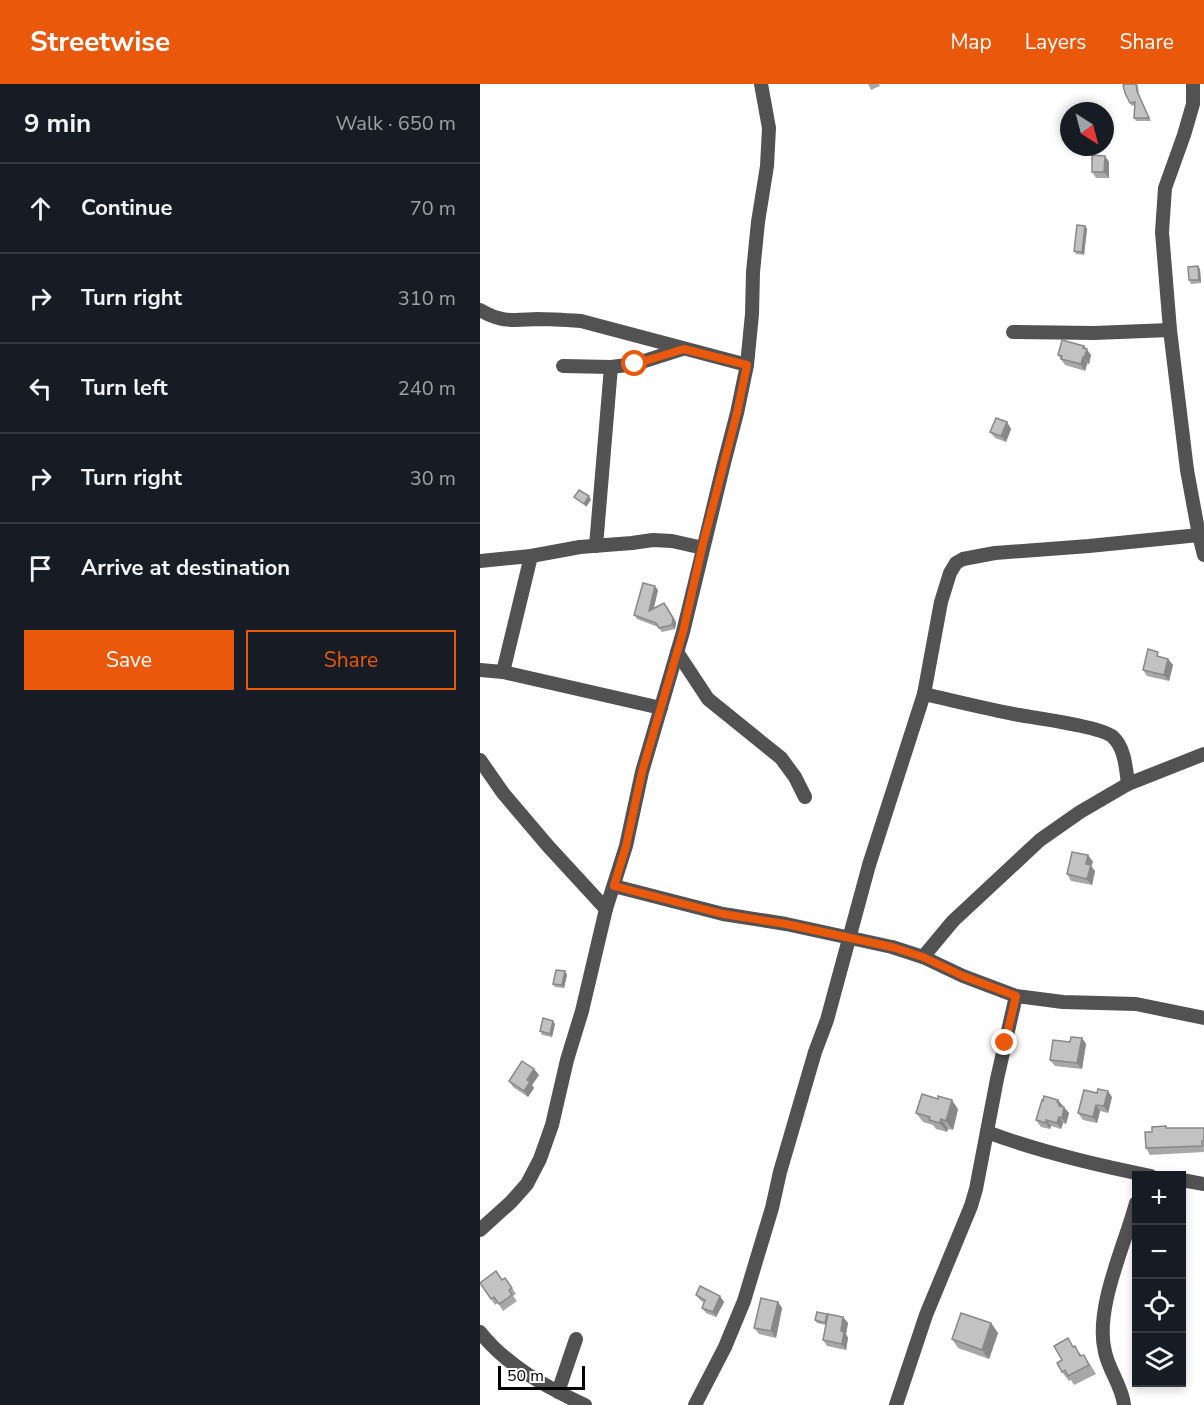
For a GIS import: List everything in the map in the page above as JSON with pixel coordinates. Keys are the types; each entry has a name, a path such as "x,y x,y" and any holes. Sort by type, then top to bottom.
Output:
{"street":[{"path":"480,1230 511,1202 526,1184 540,1159 552,1125 606,909 626,846 642,772 683,632 702,548 733,431 747,365 756,242 767,166 769,128 761,84"},
{"path":"1193,84 1192,104 1184,135 1164,188 1162,232 1170,330 1187,470 1204,555"},
{"path":"480,310 491,316 510,321 563,319 581,321 747,365"},
{"path":"1013,332 1094,333 1170,330"},
{"path":"563,366 611,367 635,364 684,349"},
{"path":"596,546 611,367"},
{"path":"695,1405 725,1347 744,1301 815,1052 827,1020 869,865 924,694 941,602 950,573 956,563 963,559 995,553 1199,535"},
{"path":"480,561 531,556 580,547 653,540 672,541 702,548"},
{"path":"503,672 531,556"},
{"path":"677,652 708,699 781,758 806,797"},
{"path":"480,670 503,672 661,708"},
{"path":"924,694 1112,735 1124,759 1128,784"},
{"path":"923,957 954,921 1040,840 1080,812 1128,784 1204,754"},
{"path":"480,760 503,793 606,909"},
{"path":"614,886 723,914 786,924 892,947 923,957 963,976 1016,996 1063,1002 1136,1004 1204,1018"},
{"path":"896,1405 926,1315 976,1189 1016,996"},
{"path":"987,1132 1012,1142 1132,1172"},
{"path":"1186,1181 1204,1184"},
{"path":"1124,1405 1105,1352 1102,1332 1109,1291 1132,1219"},
{"path":"480,1332 513,1365 585,1405"},
{"path":"558,1392 576,1339"}],"building":[{"path":"1136,84 1149,118 1134,118 1135,102 1130,103 1125,93 1123,85"},
{"path":"1092,156 1105,156 1104,172 1092,172"},
{"path":"1077,225 1085,226 1082,252 1074,251"},
{"path":"1198,266 1199,280 1189,280 1188,267"},
{"path":"1062,340 1084,346 1083,348 1087,349 1081,364 1061,359 1062,356 1058,355"},
{"path":"996,418 1007,422 1001,436 990,432"},
{"path":"579,490 589,496 584,504 574,497"},
{"path":"643,583 655,586 649,611 664,603 673,618 672,625 659,628 656,623 634,615"},
{"path":"1148,649 1158,652 1157,656 1168,659 1164,675 1143,670"},
{"path":"1072,852 1088,855 1086,864 1091,865 1087,879 1067,874"},
{"path":"556,970 565,971 562,985 553,984"},
{"path":"543,1018 553,1021 550,1034 540,1031"},
{"path":"1071,1037 1082,1038 1077,1063 1050,1060 1053,1040 1070,1042"},
{"path":"522,1061 534,1069 527,1080 530,1082 524,1091 509,1081"},
{"path":"1098,1089 1108,1091 1104,1106 1096,1105 1093,1117 1078,1113 1084,1090 1097,1093"},
{"path":"922,1094 952,1100 946,1121 941,1119 940,1123 916,1113"},
{"path":"1044,1096 1058,1100 1059,1106 1064,1107 1062,1118 1059,1117 1057,1123 1036,1120"},
{"path":"1166,1126 1166,1128 1204,1128 1202,1146 1146,1148 1145,1132 1152,1132 1152,1127"},
{"path":"496,1271 512,1288 509,1290 512,1295 499,1304 494,1297 491,1299 480,1283"},
{"path":"700,1286 720,1296 713,1312 702,1308 705,1300 696,1295"},
{"path":"761,1298 778,1302 771,1331 754,1328"},
{"path":"817,1312 827,1314 825,1323 815,1320"},
{"path":"961,1313 991,1323 982,1350 952,1339"},
{"path":"828,1314 843,1317 842,1344 823,1340"},
{"path":"1068,1338 1080,1356 1084,1355 1089,1365 1068,1376 1065,1370 1062,1372 1057,1363 1062,1360 1054,1346"}],"route":[{"path":"635,364 684,349 747,365 731,440 702,548 683,632 642,772 626,846 614,886 723,914 786,924 892,947 923,957 963,976 1016,996 1005,1043"}]}
